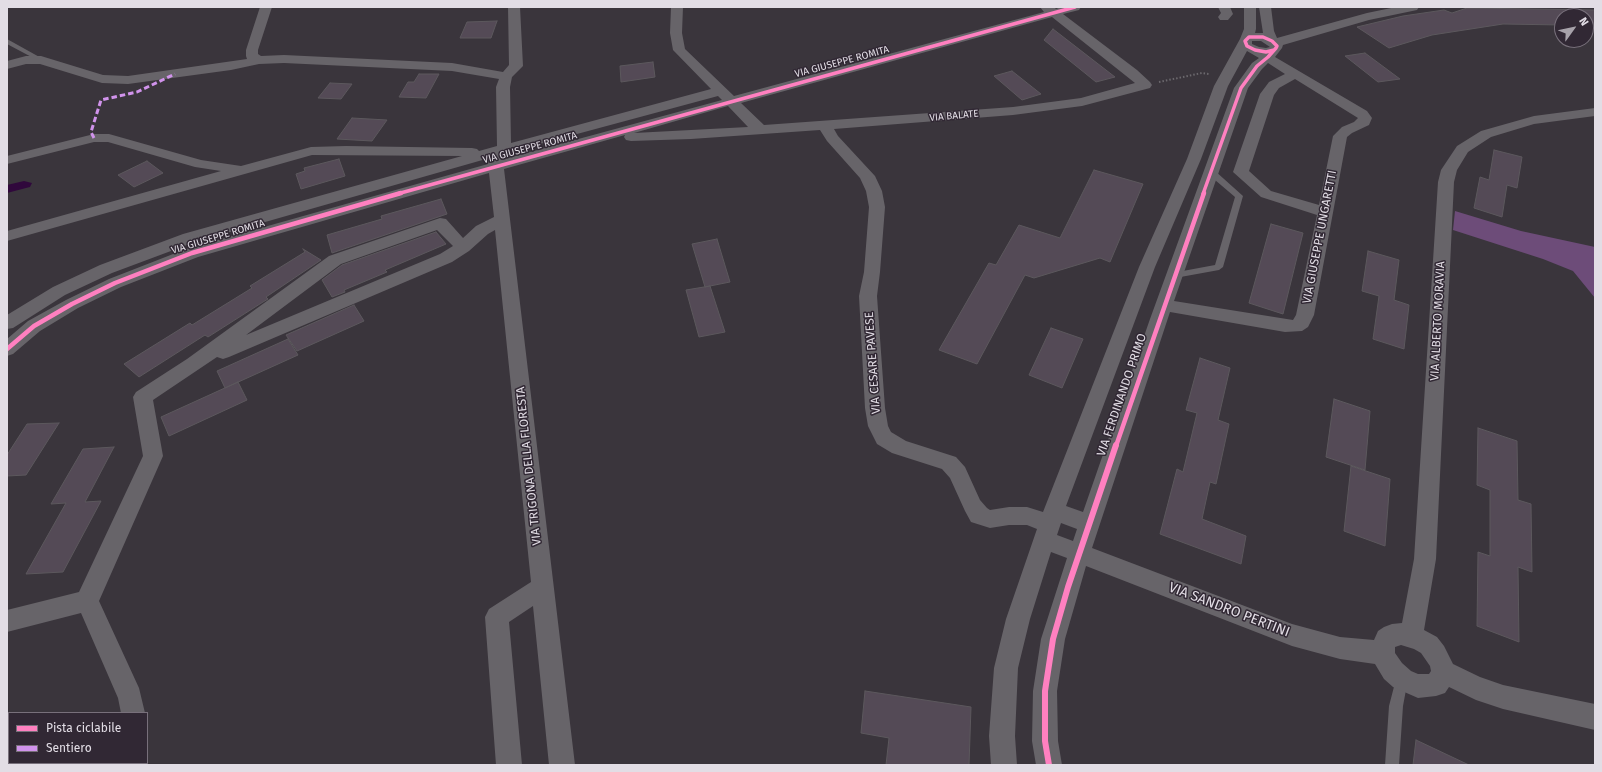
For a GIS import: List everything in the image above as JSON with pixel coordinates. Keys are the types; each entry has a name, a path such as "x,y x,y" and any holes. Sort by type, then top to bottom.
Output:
{"street":[{"path":"259,60 252,56 252,50 266,7"},
{"path":"7,65 26,60 41,60 102,79 128,80 231,66 259,60 284,58 452,67 506,76 516,66 514,7"},
{"path":"677,7 676,33 679,50 760,130"},
{"name":"VIA GIUSEPPE ROMITA","path":"7,323 59,291 106,269 190,246 497,156 730,102 990,25 1037,7"},
{"name":"VIA GIUSEPPE ROMITA","path":"596,132 719,91 1049,10 1075,7"},
{"name":"VIA FERDINANDO PRIMO","path":"1250,7 1250,29 1264,46"},
{"path":"1264,46 1267,26 1265,7"},
{"path":"1264,46 1367,17 1413,7"},
{"path":"1049,10 1132,73 1145,85"},
{"path":"1264,46 1292,71 1274,85 1267,94 1241,172 1266,194 1325,212"},
{"name":"VIA FERDINANDO PRIMO","path":"1004,765 1002,736 1006,668 1018,619 1050,525 1131,310 1197,152 1226,78 1240,52 1264,46"},
{"name":"VIA FERDINANDO PRIMO","path":"1049,765 1045,741 1045,691 1053,639 1088,524 1214,162 1243,83 1257,66 1264,46"},
{"name":"VIA GIUSEPPE UNGARETTI","path":"1162,312 1285,326 1296,326 1302,322 1305,315 1340,136 1347,130 1364,122 1365,118 1362,114 1292,71"},
{"name":"VIA TRIGONA DELLA FLORESTA","path":"506,76 497,156 502,219 562,765"},
{"name":"VIA BALATE","path":"596,132 691,135 1013,111 1082,102 1145,85"},
{"name":"VIA ALBERTO MORAVIA","path":"1411,635 1425,559 1445,190 1449,170 1462,149 1486,134 1534,120 1595,112"},
{"name":"VIA CESARE PAVESE","path":"827,125 827,130 832,138 867,176 874,191 876,215 872,272 868,296 875,408 878,426 884,438 899,447 949,463 958,473 972,505 979,515 990,519 1009,516 1027,516 1050,525"},
{"path":"7,160 94,138 109,138 200,164 220,168 247,170"},
{"path":"7,236 311,151 346,150 497,156"},
{"path":"1197,152 1214,162"},
{"path":"194,364 446,258 463,247 482,230 502,219"},
{"path":"133,712 130,697 87,601 153,456 143,397 194,364 335,260 440,223 463,247"},
{"name":"VIA GIUSEPPE ROMITA","path":"7,349 34,326 72,304 190,246"},
{"path":"1148,267 1175,276"},
{"path":"59,291 72,304"},
{"path":"1131,310 1162,312"},
{"path":"1050,525 1088,524"},
{"name":"VIA SANDRO PERTINI","path":"1050,525 1079,553 1292,635 1340,648 1383,653"},
{"path":"509,765 497,617 542,586"},
{"path":"7,621 87,601"},
{"path":"1392,635 1411,635 1419,639 1432,650 1441,663 1443,672 1441,678 1436,684 1418,686 1402,679 1386,662 1383,653 1383,646 1386,639 1392,635"},
{"path":"1443,672 1476,688 1502,697 1595,717"}],"lane":[{"path":"7,41 41,60"},
{"path":"1175,276 1219,267 1240,196 1214,162"},
{"path":"1392,765 1396,706 1402,679"}],"path":[{"path":"1145,85 1202,73 1226,78"}],"shaded area":[{"path":"24,181 32,183 30,187 7,193 7,185"},
{"path":"1455,211 1521,231 1595,247 1595,298 1573,271 1543,259 1453,230"}],"building":[{"path":"1467,8 1554,9 1554,25 1503,24 1432,35 1389,48 1357,27 1403,16 1444,10 1452,13"},
{"path":"1594,10 1595,10 1594,25"},
{"path":"497,21 491,38 460,38 467,22"},
{"path":"1053,29 1115,77 1096,82 1044,40"},
{"path":"1365,53 1400,79 1378,82 1345,56"},
{"path":"653,62 655,77 621,82 620,66"},
{"path":"1012,71 1041,94 1022,100 994,76"},
{"path":"419,74 439,74 426,98 399,97 408,82 414,82"},
{"path":"330,83 352,84 341,99 318,98"},
{"path":"352,118 387,120 372,141 337,139"},
{"path":"1494,150 1522,157 1517,188 1507,185 1502,217 1474,208 1480,177 1489,180"},
{"path":"339,159 345,176 301,189 296,174 305,171 304,168"},
{"path":"147,161 163,173 134,187 118,175"},
{"path":"1094,170 1143,184 1110,262 1100,258 1034,278 1025,275 977,364 939,350 989,263 996,265 1019,225 1060,238"},
{"path":"441,199 447,214 332,253 327,235 382,219 381,216"},
{"path":"1271,224 1303,233 1283,314 1249,303"},
{"path":"436,232 446,244 385,270 387,272 344,290 345,292 332,297 322,280 342,265"},
{"path":"717,239 730,282 705,287 692,244"},
{"path":"303,249 321,260 266,297 268,299 208,337 205,335 139,377 124,364 190,323 192,325 252,288 250,286 305,252"},
{"path":"1368,251 1399,260 1394,300 1409,305 1404,349 1373,339 1379,296 1362,291"},
{"path":"710,286 725,332 699,337 686,290"},
{"path":"354,305 364,321 297,351 286,335"},
{"path":"1051,328 1083,339 1062,388 1029,375"},
{"path":"288,339 298,355 225,388 217,371"},
{"path":"1200,358 1230,368 1218,420 1229,424 1216,484 1210,482 1202,519 1246,536 1241,564 1160,534 1177,469 1183,472 1197,413 1186,410"},
{"path":"238,382 247,400 169,436 161,417"},
{"path":"1334,399 1370,411 1365,470 1326,457"},
{"path":"59,423 26,475 7,476 7,455 27,424"},
{"path":"1478,428 1517,441 1518,500 1531,504 1532,572 1518,567 1519,642 1477,626 1478,552 1490,556 1490,490 1477,485"},
{"path":"114,447 85,502 101,501 63,572 26,574 66,503 51,504 83,449"},
{"path":"1351,466 1390,479 1385,546 1344,531"},
{"path":"865,691 971,707 969,765 886,765 889,738 861,733"},
{"path":"1416,740 1469,765 1413,765"}],"marked path":[{"path":"94,138 91,132 101,100 137,92 175,74"}],"cycle path":[{"path":"7,349 34,326 72,304 115,283 192,253 496,166 1075,7"},
{"path":"1049,765 1045,741 1045,691 1053,639 1068,587 1159,319 1241,88 1257,66 1268,57 1276,48 1277,46 1272,41 1263,37 1249,37 1245,41 1247,46 1255,50 1266,52 1274,50"}]}
